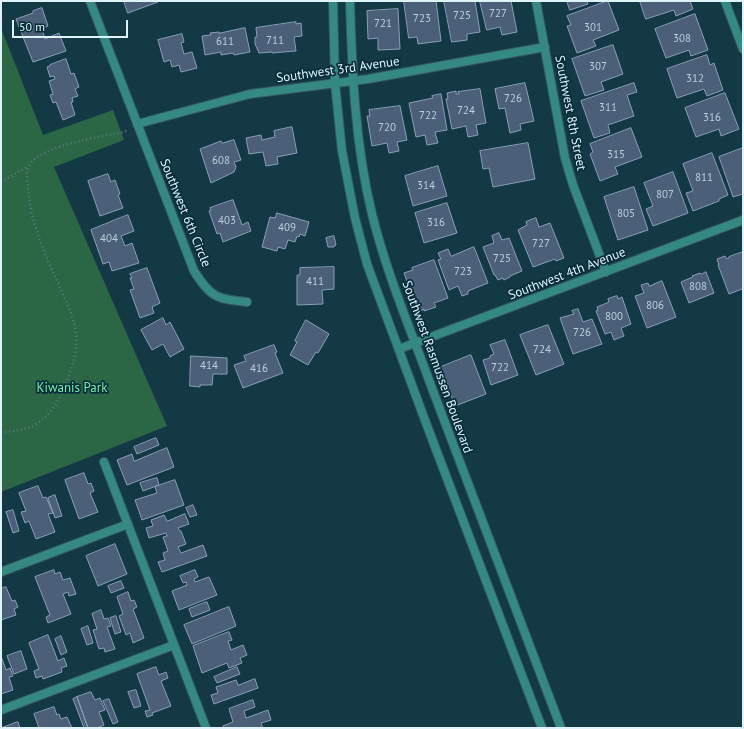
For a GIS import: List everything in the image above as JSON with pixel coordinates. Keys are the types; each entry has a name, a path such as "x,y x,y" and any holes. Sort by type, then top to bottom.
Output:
{"street":[{"name":"Southwest 6th Circle","path":"90,1 194,271 209,292 224,300 247,302"},
{"path":"333,1 335,83 342,151 355,218 368,264 542,728"},
{"name":"Southwest Rasmussen Boulevard","path":"350,1 353,81 360,151 372,214 385,258 416,343 561,728"},
{"name":"Southwest 8th Street","path":"536,1 565,158 573,185 606,272"},
{"path":"725,1 743,49"},
{"name":"Southwest 3rd Avenue","path":"137,124 250,94 353,81 545,47"},
{"name":"Southwest 4th Avenue","path":"399,349 743,220"},
{"path":"104,462 206,728"},
{"path":"1,572 128,524"},
{"path":"1,710 174,645"}],"path":[{"path":"1,182 29,165 38,156 50,149 124,132 137,124"},
{"path":"1,433 30,427 42,420 50,412 64,389 76,351 76,334 72,318 40,241 33,220 28,199 27,171 29,165"}],"green space":[{"name":"Kiwanis Park","path":"1,28 43,135 113,110 124,140 54,167 167,426 1,492"}],"building":[{"path":"124,1 158,1 158,2 128,13"},
{"path":"404,1 436,1 441,41 418,44 417,37 409,38"},
{"path":"444,1 475,1 480,32 467,34 467,40 452,42"},
{"path":"480,1 511,1 517,32 502,35 500,27 487,30"},
{"path":"567,1 587,1 588,4 570,10"},
{"path":"608,1 619,30 593,40 596,46 577,53 567,26 571,25 567,16"},
{"path":"640,1 690,1 693,9 676,16 674,10 646,19"},
{"path":"42,8 48,26 42,29 45,39 59,33 66,51 33,62 16,19"},
{"path":"398,9 400,49 378,50 378,38 368,39 367,11"},
{"path":"695,14 708,50 691,56 689,50 666,58 655,29"},
{"path":"296,22 296,24 301,23 302,36 294,37 296,51 259,53 255,44 255,37 257,37 256,28"},
{"path":"245,28 250,52 234,55 233,53 221,55 221,52 205,55 202,36 211,35 210,33 219,33"},
{"path":"182,34 184,42 181,43 184,54 192,52 197,68 181,72 179,65 172,67 170,60 164,62 158,40"},
{"path":"613,45 623,74 601,82 604,90 585,96 572,59"},
{"path":"707,55 710,65 714,63 723,90 707,96 704,89 677,98 667,69"},
{"path":"66,59 71,74 74,73 79,87 75,89 78,96 72,98 73,102 71,102 75,115 63,120 56,102 53,103 50,95 53,94 49,81 55,79 54,76 50,77 47,67"},
{"path":"525,83 534,121 520,124 521,130 510,133 505,108 499,109 495,89"},
{"path":"634,83 637,92 627,95 634,116 608,125 610,133 594,138 581,101"},
{"path":"480,89 486,123 476,125 478,135 468,137 466,126 452,129 446,99 448,99 447,93 456,91 456,94 459,94 458,92"},
{"path":"725,93 739,129 721,136 719,129 696,137 685,108"},
{"path":"441,94 447,130 435,132 438,143 427,145 425,135 416,137 409,103 433,98 432,96"},
{"path":"400,106 407,140 397,142 399,151 389,153 387,143 372,146 367,116 370,116 369,110"},
{"path":"292,127 297,153 277,157 278,164 266,166 263,152 249,154 246,138 261,135 262,140 275,137 274,131"},
{"path":"631,128 642,157 615,167 618,174 600,181 590,154 593,152 590,144"},
{"path":"234,140 241,160 234,162 236,167 234,172 211,183 200,149 221,141 222,143"},
{"path":"528,143 535,179 493,187 489,168 483,169 480,151"},
{"path":"743,148 743,194 733,197 719,157"},
{"path":"712,153 728,195 719,199 719,201 693,211 686,193 693,191 683,164"},
{"path":"438,166 447,196 413,206 405,176"},
{"path":"673,172 688,213 653,226 646,209 653,206 644,183"},
{"path":"108,174 111,182 115,180 120,194 118,195 123,208 100,216 88,181"},
{"path":"634,187 648,230 618,240 604,197"},
{"path":"233,200 242,225 248,222 251,231 223,242 220,233 217,234 209,211 211,210 210,208"},
{"path":"447,203 457,233 424,243 415,213"},
{"path":"277,213 309,222 305,236 300,234 299,237 297,236 295,242 288,240 285,249 278,247 277,251 262,247 270,217 275,218"},
{"path":"128,215 134,231 121,236 125,246 132,243 139,263 112,271 109,262 103,264 91,230"},
{"path":"536,218 539,227 550,223 564,258 556,261 555,259 533,267 518,230 527,225 526,222"},
{"path":"499,233 502,240 509,238 522,271 504,280 503,278 498,280 494,275 483,247 494,243 492,236"},
{"path":"334,236 336,245 334,247 328,247 326,238"},
{"path":"474,247 488,283 468,291 468,294 462,296 458,286 449,290 438,260 441,259 438,253 448,249 451,256"},
{"path":"743,252 743,293 742,289 729,294 717,259 725,256 727,259"},
{"path":"434,260 448,298 434,303 436,307 424,311 424,309 418,312 404,273 413,270 412,268"},
{"path":"334,267 334,289 322,290 323,304 297,305 297,275 300,275 300,268"},
{"path":"147,268 160,303 152,307 154,313 140,318 130,290 134,289 130,274"},
{"path":"706,272 714,293 689,303 681,282 693,277 692,276"},
{"path":"662,281 676,317 647,328 635,296 644,293 641,285 648,283 649,286"},
{"path":"617,296 618,299 622,297 631,324 621,328 624,336 614,340 611,332 605,334 596,311 598,310 597,307 609,302 608,299"},
{"path":"578,309 583,322 592,319 602,344 573,354 560,318 574,314 572,311"},
{"path":"163,318 166,325 170,322 184,349 170,357 163,344 152,350 141,330"},
{"path":"306,320 329,334 318,353 316,352 308,365 290,355 297,342 295,341"},
{"path":"548,325 564,364 536,375 520,335"},
{"path":"505,340 518,375 491,385 483,360 490,358 490,356 494,354 490,345"},
{"path":"274,345 277,352 275,353 283,373 243,388 234,365 246,361 244,356"},
{"path":"471,355 486,394 455,406 441,367"},
{"path":"191,356 227,358 227,374 213,374 212,385 200,385 200,387 190,386"},
{"path":"156,438 159,445 137,454 134,447"},
{"path":"167,448 174,467 127,485 117,460 132,454 134,461"},
{"path":"84,473 88,484 91,483 94,491 90,493 98,512 79,519 65,480"},
{"path":"157,478 159,485 143,491 140,483"},
{"path":"175,480 184,505 142,520 135,500 157,493 155,487"},
{"path":"38,486 43,498 46,497 53,513 48,514 55,532 36,539 29,521 25,523 21,512 26,511 19,493"},
{"path":"55,495 62,516 55,518 48,498"},
{"path":"193,505 197,515 190,517 186,508"},
{"path":"13,510 19,531 13,533 6,512"},
{"path":"185,514 189,524 178,528 181,531 186,544 178,547 181,553 203,545 207,556 162,572 158,562 165,560 163,553 168,551 163,537 167,536 166,533 149,538 146,528 153,526 151,520 164,515 167,521"},
{"path":"115,544 127,574 98,586 86,556"},
{"path":"54,570 55,574 60,572 63,580 70,578 76,594 69,596 68,592 63,594 71,614 48,623 46,617 50,615 35,577"},
{"path":"195,570 198,577 194,579 195,582 209,577 217,595 179,610 172,591 187,585 186,582 183,583 180,576"},
{"path":"121,581 124,588 111,593 108,586"},
{"path":"6,587 12,601 15,600 18,607 14,609 16,615 1,620 1,589"},
{"path":"128,592 131,601 134,600 137,607 133,609 144,638 133,643 130,633 126,635 119,616 123,614 117,597"},
{"path":"207,602 210,610 192,617 189,609"},
{"path":"229,607 236,626 192,644 184,625"},
{"path":"101,610 104,619 108,618 111,626 107,627 115,649 105,652 104,648 99,649 93,630 97,629 92,614"},
{"path":"116,616 121,632 115,634 110,618"},
{"path":"88,626 93,643 87,645 81,629"},
{"path":"229,632 232,640 228,641 231,650 243,645 247,655 240,658 242,663 229,668 227,663 202,673 193,646"},
{"path":"48,635 58,661 64,658 67,666 61,668 62,672 43,679 42,676 36,678 34,671 39,669 29,643"},
{"path":"61,636 67,652 61,655 55,639"},
{"path":"21,651 27,669 14,674 7,656"},
{"path":"1,656 6,670 10,668 13,676 9,677 13,690 1,694"},
{"path":"156,667 159,675 166,672 168,678 161,681 171,706 152,713 153,715 147,717 145,711 150,710 137,674"},
{"path":"237,667 240,674 217,683 214,677"},
{"path":"255,679 258,688 214,704 211,695 218,693 216,687 236,680 238,685"},
{"path":"136,690 141,706 134,708 128,692"},
{"path":"91,692 95,700 100,698 105,710 99,712 104,725 97,728 88,728 77,697"},
{"path":"77,697 88,728 84,728 73,699"},
{"path":"109,699 118,722 113,724 103,701"},
{"path":"253,700 255,707 244,711 246,718 268,710 271,720 261,723 263,728 223,728 223,726 233,722 229,709"},
{"path":"54,707 57,715 59,714 61,719 67,717 72,728 39,728 34,714"},
{"path":"18,722 20,728 1,728"}]}
